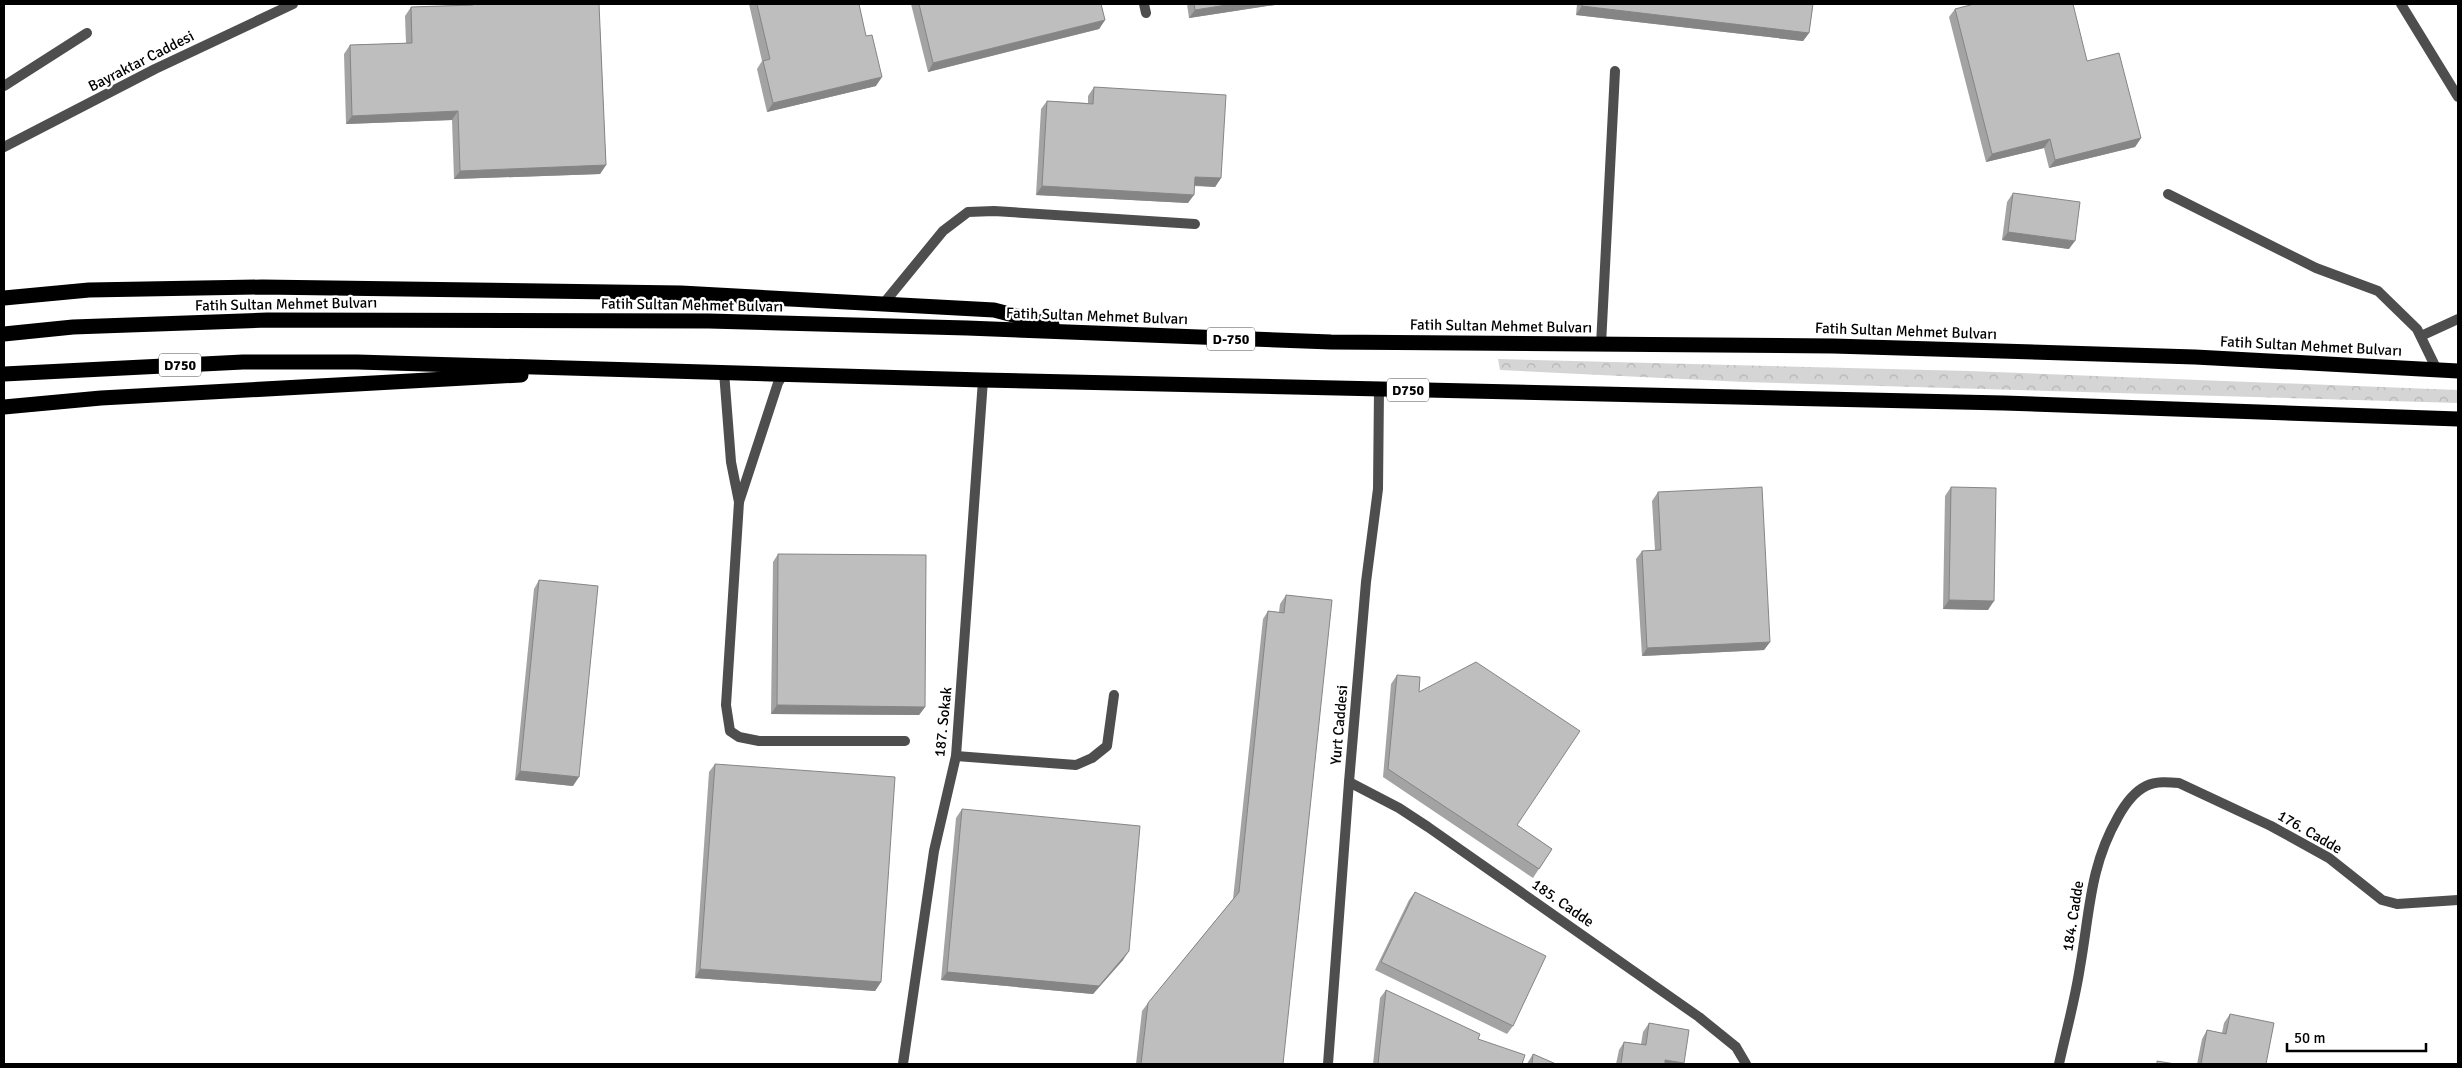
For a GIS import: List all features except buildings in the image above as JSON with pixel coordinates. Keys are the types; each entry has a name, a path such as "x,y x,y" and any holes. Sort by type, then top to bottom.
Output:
{"highway":[{"path":"4,298 89,290 262,287 661,293 884,302 994,310 1082,332"},
{"name":"Fatih Sultan Mehmet Bulvarı","path":"4,334 73,327 267,320 709,322 1082,332 1331,342 1853,346 2195,357 2458,371"},
{"name":"D750","path":"4,374 243,362 636,368 983,380 2004,403 2458,419"},
{"path":"4,407 120,397 636,368"}],"street":[{"name":"Bayraktar Caddesi","path":"4,147 155,69 293,4"},
{"path":"2401,4 2458,97"},
{"path":"4,86 86,34"},
{"path":"1601,345 1615,71"},
{"path":"2168,194 2316,268 2378,291 2418,329 2437,370"},
{"path":"884,302 943,231 968,212 994,211 1196,224"},
{"path":"2421,336 2458,319"},
{"path":"724,372 731,462 739,502"},
{"path":"784,374 778,383 739,502 726,705 730,731 739,737 759,741 905,741"},
{"name":"187. Sokak","path":"902,1064 934,851 956,756 983,380"},
{"name":"Yurt Caddesi","path":"1328,1064 1366,582 1378,489 1379,389"},
{"path":"956,756 1076,765 1092,758 1107,746 1114,695"},
{"name":"185. Cadde","path":"1349,782 1399,808 1428,827 1699,1017 1736,1047 1746,1064"},
{"name":"176. Cadde","path":"2145,786 2164,782 2180,783 2272,826 2329,858 2382,900 2397,904 2458,900"},
{"name":"184. Cadde","path":"2059,1064 2080,967 2087,912 2095,871 2111,829 2126,804 2145,786"}],"green space":[{"path":"1498,359 1969,371 2458,390 2458,403 1744,382 1500,370"}]}
